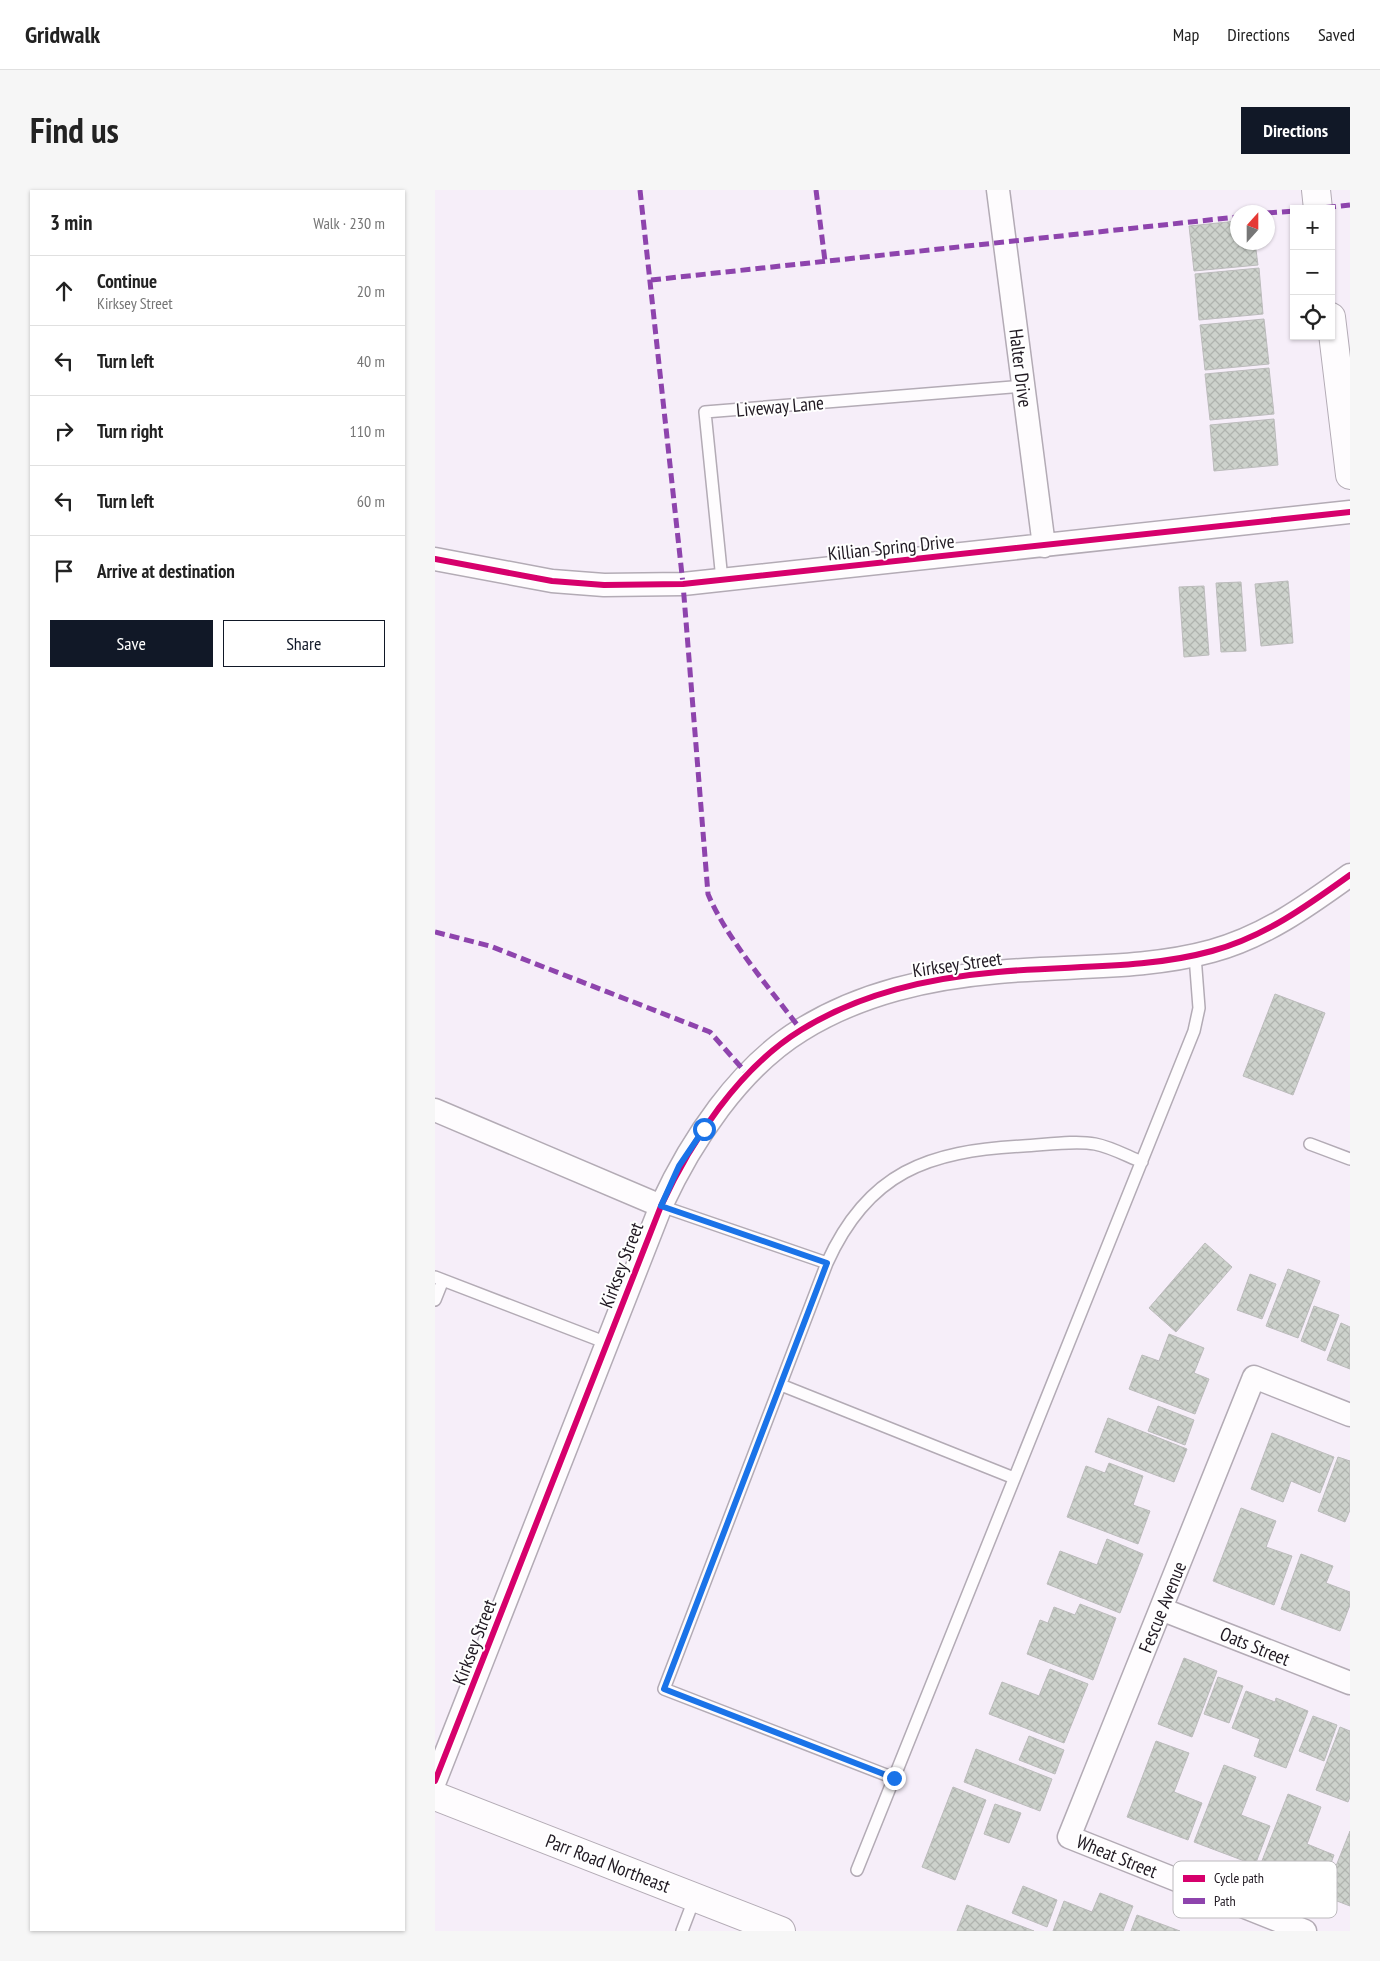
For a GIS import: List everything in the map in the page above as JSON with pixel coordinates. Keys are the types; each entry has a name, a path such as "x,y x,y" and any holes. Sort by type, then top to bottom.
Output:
{"main road":[{"path":"1316,190 1318,205"},
{"path":"1334,340 1350,475"},
{"name":"Parr Road Northeast","path":"435,1796 781,1931"}],"street":[{"name":"Halter Drive","path":"998,190 1044,546"},
{"name":"Killian Spring Drive","path":"435,559 552,582 605,585 683,584 1350,512"},
{"name":"Kirksey Street","path":"435,1781 661,1206 679,1166 733,1090 769,1055 801,1030 847,1007 887,991 925,981 998,972 1127,964 1195,956 1250,938 1294,915 1350,875"},
{"path":"435,1110 661,1206"},
{"name":"Fescue Avenue","path":"1069,1837 1254,1378 1350,1415"},
{"name":"Oats Street","path":"1161,1609 1350,1683"},
{"name":"Wheat Street","path":"1069,1837 1173,1878"},
{"name":"Wheat Street","path":"1272,1918 1305,1931"}],"lane":[{"name":"Liveway Lane","path":"722,580 705,412 1023,386"},
{"path":"857,1870 1194,1031 1199,1008 1195,956"},
{"path":"894,1778 664,1689 827,1263 839,1238 870,1198 891,1180 932,1160 982,1148 1093,1144 1141,1162"},
{"path":"1310,1144 1350,1159"},
{"path":"661,1206 827,1263"},
{"path":"435,1300 439,1278 607,1343"},
{"path":"781,1385 1014,1478"},
{"path":"682,1931 695,1897"}],"building":[{"path":"1230,222 1230,250 1256,250 1258,265 1194,271 1189,226"},
{"path":"1259,268 1263,314 1199,320 1195,274"},
{"path":"1264,319 1269,364 1205,370 1200,325"},
{"path":"1269,368 1274,414 1210,420 1205,374"},
{"path":"1274,419 1278,465 1214,471 1210,425"},
{"path":"1288,581 1293,643 1261,646 1255,584"},
{"path":"1241,582 1246,651 1221,652 1216,583"},
{"path":"1204,586 1209,655 1184,657 1179,587"},
{"path":"1275,994 1325,1013 1293,1095 1243,1076"},
{"path":"1205,1243 1232,1267 1176,1332 1149,1308"},
{"path":"1288,1269 1320,1281 1298,1338 1266,1326"},
{"path":"1250,1274 1276,1284 1262,1319 1237,1310"},
{"path":"1314,1306 1339,1315 1325,1351 1301,1341"},
{"path":"1341,1323 1350,1327 1350,1369 1327,1360"},
{"path":"1169,1334 1204,1348 1194,1373 1209,1379 1195,1414 1129,1389 1142,1355 1159,1361"},
{"path":"1158,1406 1194,1420 1185,1445 1148,1431"},
{"path":"1108,1418 1187,1449 1174,1482 1095,1452"},
{"path":"1272,1433 1334,1457 1320,1493 1291,1481 1283,1502 1251,1489"},
{"path":"1338,1457 1350,1461 1350,1510 1345,1522 1318,1511"},
{"path":"1109,1463 1143,1476 1133,1505 1150,1511 1138,1544 1067,1517 1086,1466 1105,1473"},
{"path":"1241,1508 1276,1521 1266,1547 1292,1556 1274,1605 1213,1581"},
{"path":"1107,1539 1143,1554 1120,1613 1047,1584 1060,1551 1097,1565"},
{"path":"1301,1554 1333,1566 1326,1583 1350,1592 1350,1605 1340,1631 1281,1609"},
{"path":"1080,1604 1116,1618 1093,1680 1027,1654 1040,1620 1048,1623 1054,1607 1075,1615"},
{"path":"1184,1658 1217,1671 1192,1737 1158,1724"},
{"path":"1050,1669 1088,1684 1064,1743 989,1714 1002,1682 1039,1696"},
{"path":"1218,1677 1243,1686 1229,1723 1204,1714"},
{"path":"1246,1691 1275,1702 1276,1698 1308,1711 1286,1768 1254,1756 1260,1739 1232,1728"},
{"path":"1313,1716 1337,1725 1324,1761 1299,1751"},
{"path":"1340,1727 1350,1731 1350,1797 1348,1802 1316,1790"},
{"path":"1029,1736 1064,1750 1055,1774 1019,1760"},
{"path":"1156,1741 1189,1753 1174,1792 1202,1803 1188,1840 1127,1817"},
{"path":"976,1749 1052,1779 1040,1811 964,1782"},
{"path":"1224,1765 1256,1777 1241,1815 1270,1826 1257,1861 1244,1861 1194,1842"},
{"path":"953,1787 986,1800 955,1880 922,1867"},
{"path":"1288,1794 1321,1807 1307,1844 1334,1855 1332,1861 1262,1861"},
{"path":"995,1804 1021,1813 1009,1843 984,1834"},
{"path":"1350,1831 1350,1906 1337,1901 1337,1864"},
{"path":"1023,1886 1057,1900 1047,1927 1012,1913"},
{"path":"1100,1893 1133,1906 1123,1931 1053,1931 1064,1901 1092,1912"},
{"path":"967,1905 1034,1931 957,1931"},
{"path":"1137,1915 1180,1931 1131,1931"}],"marked path":[{"path":"640,190 683,584 708,894 737,946 801,1030"},
{"path":"816,190 825,261"},
{"path":"1335,207 1350,205"},
{"path":"1275,212 1290,211"},
{"path":"651,280 1230,218"},
{"path":"435,932 490,946 710,1032 748,1075"}],"cycle path":[{"path":"435,559 552,581 604,585 683,584 1350,512"},
{"path":"435,1781 661,1206 673,1181 702,1132 737,1085 757,1064 778,1046 824,1017 847,1006 896,989 947,978 972,975 1159,961 1186,957 1231,945 1267,929 1318,898 1350,875"}],"route":[{"path":"704,1129 679,1166 661,1206 827,1263 664,1689 894,1778"}]}
